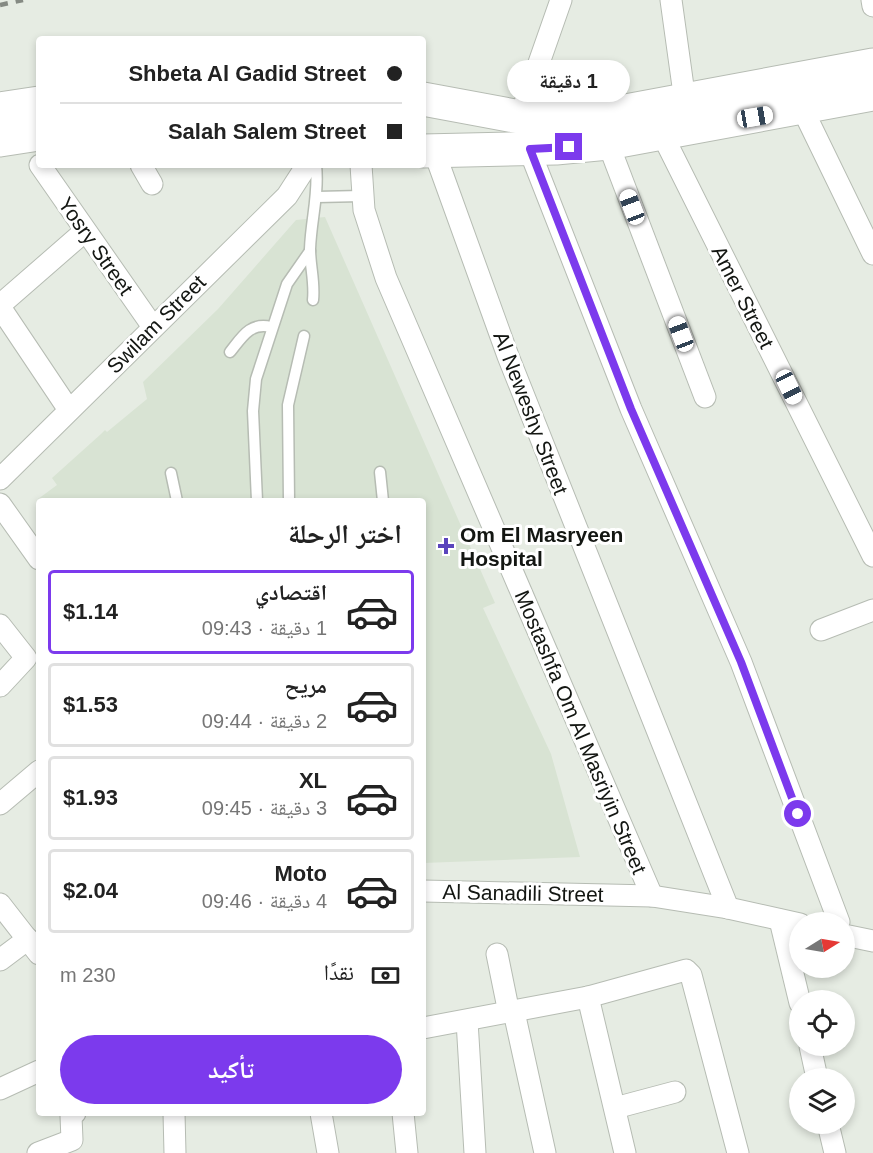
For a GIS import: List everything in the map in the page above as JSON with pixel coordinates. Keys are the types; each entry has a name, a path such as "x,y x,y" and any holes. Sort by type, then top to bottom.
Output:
{"highway":[{"path":"426,100 520,117 588,118 685,101 872,89"},
{"path":"429,151 530,149 608,143 802,108 872,89"},
{"path":"0,109 36,103"}],"street":[{"path":"520,117 561,0"},
{"path":"671,0 685,101"},
{"path":"872,0 873,6"},
{"path":"802,108 873,254"},
{"name":"Amer Street","path":"662,134 873,556"},
{"name":"Yosry Street","path":"20,137 36,160"},
{"path":"608,143 705,397"},
{"path":"530,149 631,409 741,662 835,912"},
{"name":"Al Neweshy Street","path":"429,151 508,356 728,908"},
{"name":"Yosry Street","path":"42,168 153,327"},
{"path":"143,168 152,184"},
{"name":"Swilam Street","path":"0,479 286,196 305,168"},
{"name":"Mostashfa Om Al Masriyin Street","path":"361,168 361,196 386,278 652,897"},
{"path":"69,410 0,306 85,231"},
{"path":"0,504 36,555"},
{"path":"821,630 873,610"},
{"path":"0,625 26,658 0,686"},
{"path":"0,804 36,774"},
{"name":"Al Sanadili Street","path":"426,891 652,897 728,908 789,922"},
{"path":"0,904 33,947 0,960"},
{"path":"855,937 873,941"},
{"path":"497,954 545,1153"},
{"path":"426,1028 588,997 682,971 690,972 738,1153"},
{"path":"588,997 625,1153"},
{"path":"467,1021 475,1153"},
{"path":"2,1084 36,1072"},
{"path":"615,1108 675,1092"},
{"path":"38,1153 70,1147 73,1138 71,1116"},
{"path":"174,1116 175,1153"},
{"path":"322,1116 328,1153"},
{"path":"403,1116 407,1153"},
{"path":"830,1134 835,1153"}],"lane":[{"path":"313,300 314,280 310,250 317,197 316,168"},
{"path":"317,197 361,196"},
{"path":"257,498 254,395 260,360 287,284 310,250"},
{"path":"230,352 251,328 262,325 271,327"},
{"path":"289,498 288,405 304,336"},
{"path":"380,472 383,498"},
{"path":"171,473 176,498"}],"shaded area":[{"name":"Om El Masryeen Hospital","path":"325,217 495,603 483,608 551,754 580,857 426,863 426,498 39,498 57,485 52,478 105,430 107,432 147,399 143,382 218,309 296,220"}],"railway":[{"path":"0,5 23,0"}],"place":[{"name":"Om El Masryeen Hospital","path":"446,546"}],"route":[{"path":"569,147 530,149 631,409 741,662 798,814"}]}
